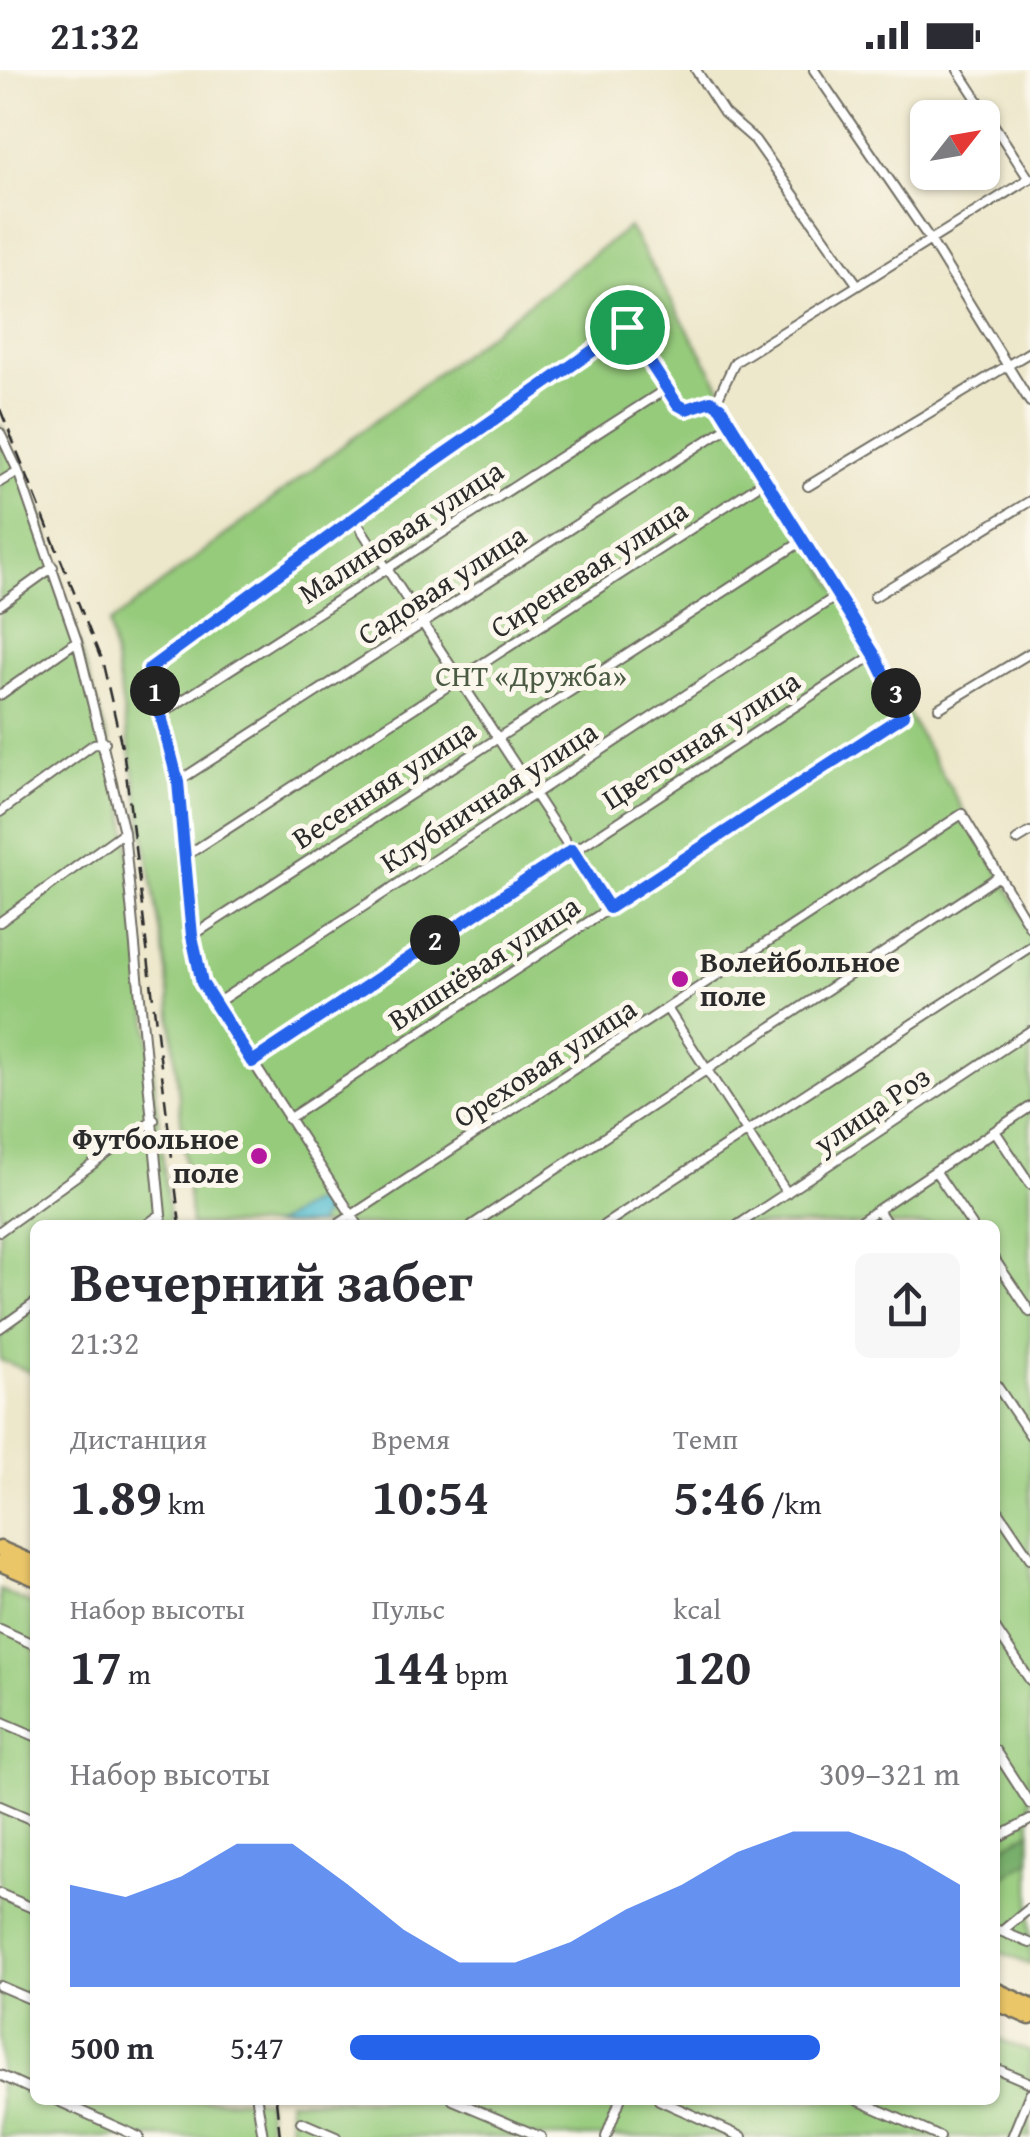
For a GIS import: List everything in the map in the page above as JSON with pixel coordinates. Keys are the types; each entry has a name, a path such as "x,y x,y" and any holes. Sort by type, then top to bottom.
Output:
{"highway":[{"path":"0,1549 30,1562"},
{"path":"0,1563 30,1576"},
{"path":"1000,1992 1030,2006"},
{"path":"1000,2004 1030,2017"}],"street":[{"path":"696,70 724,112 755,140 857,284"},
{"path":"814,70 929,238 1030,402"},
{"path":"716,402 735,362 1029,178 958,70"},
{"path":"355,1220 202,983 192,936 178,782 149,669 627,327 666,389 686,409 716,402"},
{"path":"808,486 1030,352"},
{"name":"Малиновая улица","path":"161,714 666,389"},
{"path":"716,402 874,654"},
{"name":"Садовая улица","path":"178,782 731,425"},
{"path":"0,434 18,472 77,640 124,832 162,1220"},
{"path":"0,482 18,472"},
{"name":"Сиреневая улица","path":"184,857 766,480"},
{"path":"874,597 1030,500"},
{"path":"354,520 609,908"},
{"name":"Весенняя улица","path":"192,936 804,540"},
{"path":"0,605 53,567"},
{"name":"Клубничная улица","path":"215,1004 838,594"},
{"path":"0,695 77,640"},
{"path":"939,708 1030,653"},
{"name":"Вишнёвая улица","path":"288,1118 904,715 874,654"},
{"name":"Цветочная улица","path":"252,1062 874,654"},
{"path":"0,812 94,744 105,742"},
{"name":"Ореховая улица","path":"344,1220 962,814 999,876"},
{"path":"0,922 124,832"},
{"path":"1017,840 1030,832"},
{"path":"480,1220 999,876 1030,927"},
{"path":"612,1220 1030,947"},
{"path":"668,1010 787,1193"},
{"name":"улица Роз","path":"746,1220 1030,1032"},
{"path":"863,1220 1030,1108"},
{"path":"0,1231 154,1120"},
{"path":"995,1132 1030,1184"},
{"path":"936,1172 969,1220"},
{"path":"878,1210 885,1220"},
{"path":"153,1220 162,1214"},
{"path":"1000,1267 1030,1312"},
{"path":"0,1328 30,1307"},
{"path":"1000,1390 1030,1435"},
{"path":"1000,1513 1030,1558"},
{"path":"0,1629 30,1643"},
{"path":"1000,1635 1030,1680"},
{"path":"0,1721 30,1734"},
{"path":"1000,1759 1030,1804"},
{"path":"0,1806 30,1819"},
{"path":"1000,1835 1030,1820"},
{"path":"0,1894 30,1908"},
{"path":"1000,1929 1030,1908"},
{"path":"1000,1931 1030,1943"},
{"path":"0,1986 30,1999"},
{"path":"1000,2070 1030,2083"},
{"path":"0,2075 30,2089"},
{"path":"1012,2137 1030,2093"},
{"path":"67,2105 139,2137"},
{"path":"258,2105 263,2137"},
{"path":"466,2105 542,2137"},
{"path":"606,2137 618,2105"},
{"path":"670,2105 742,2137"},
{"path":"868,2105 940,2137"},
{"path":"301,2122 336,2137"}],"green space":[{"name":"СНТ «Дружба»","path":"629,227 1030,927 1030,1965 1000,1952 1000,1220 191,1220 167,972 109,624"},
{"path":"0,424 40,513 123,792 169,1220 30,1220 30,1372 0,1360"},
{"path":"0,1590 30,1604 30,2105 267,2105 270,2137 0,2137"},
{"path":"1030,1831 1030,1860 1000,1879 1000,1849"},
{"path":"1000,2039 1030,2052 1030,2137 292,2137 289,2105 1000,2105"}],"water":[{"path":"315,1201 325,1212 320,1220 283,1220"}],"railway":[{"path":"0,409 103,664 124,756 179,1220"},
{"path":"277,2105 280,2137"}],"place":[{"name":"Волейбольное поле","path":"680,979"},
{"name":"Футбольное поле","path":"259,1156"}],"route":[{"path":"627,327 677,404 686,409 711,401 720,407 874,654 904,715 609,908 572,850 252,1062 202,983 192,936 178,782 149,669 401,484 627,327"}]}
